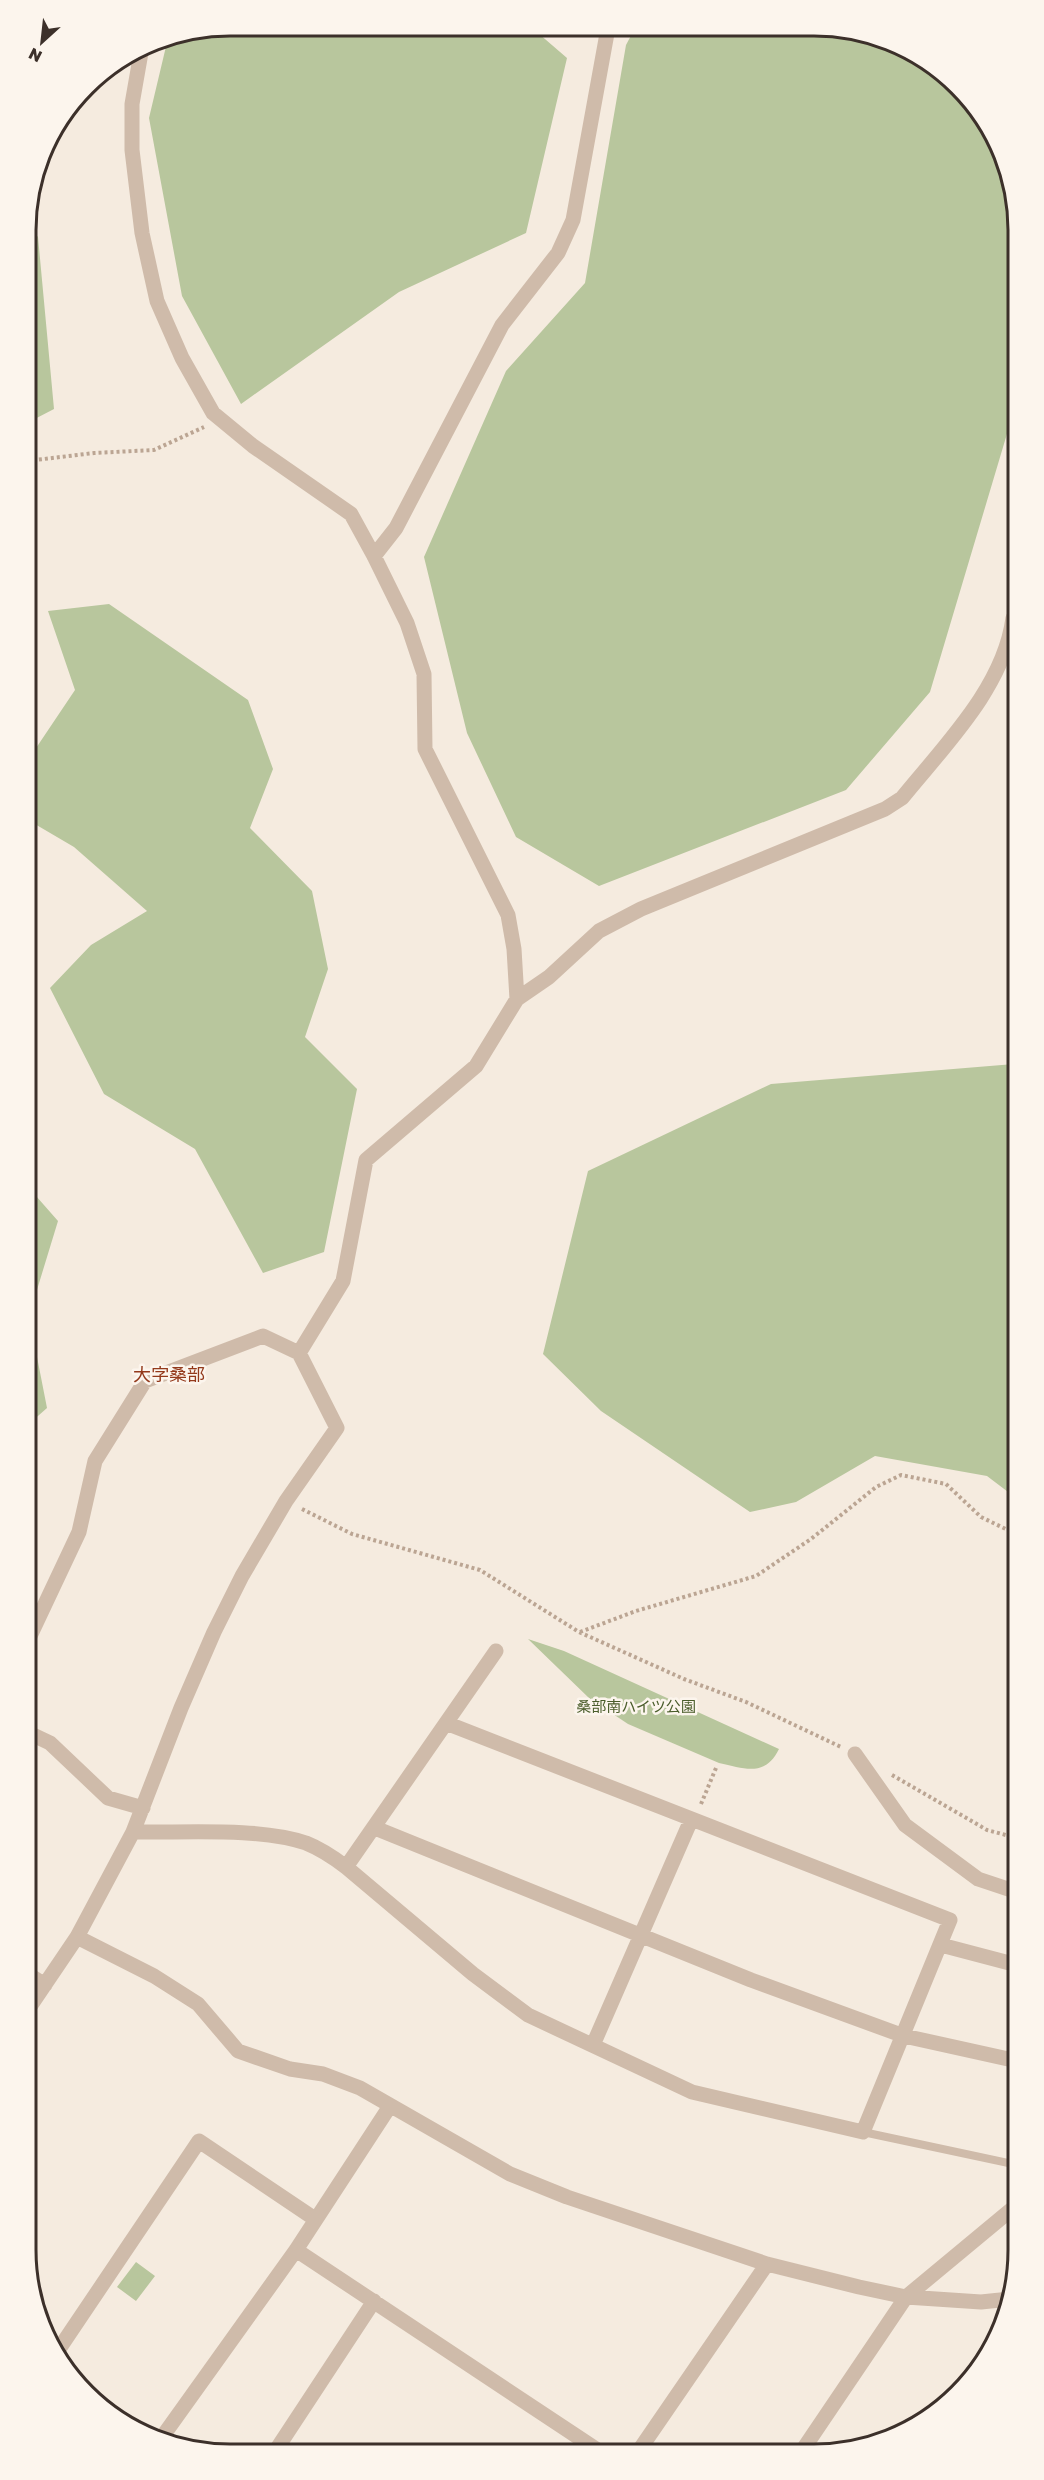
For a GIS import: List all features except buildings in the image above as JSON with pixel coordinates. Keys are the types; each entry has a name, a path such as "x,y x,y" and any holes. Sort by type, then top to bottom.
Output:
{"street":[{"path":"374,556 396,528 502,325 558,254 573,220 607,36"},
{"path":"140,58 132,104 132,150 147,256 157,301 182,358 213,413 253,446 351,514 374,556 407,623 424,674 425,749 508,915 514,949 517,999"},
{"path":"299,1353 344,1281 366,1160 476,1066 517,999 549,977 599,931 641,909 885,809 902,798 983,698 1008,637"},
{"path":"36,1623 79,1532 95,1461 145,1381 263,1336 299,1353 337,1428 266,1534 214,1632 133,1832 77,1937 36,1999"},
{"path":"346,1866 375,1828 496,1650"},
{"path":"133,1832 266,1835 305,1843 326,1852 346,1866 472,1974 528,2015 692,2092 863,2132 950,1920 446,1723"},
{"path":"36,1736 50,1743 108,1798 143,1808"},
{"path":"855,1754 905,1825 978,1878 1008,1889"},
{"path":"593,2045 692,1820"},
{"path":"375,1828 751,1980 904,2036 1008,2059"},
{"path":"77,1937 154,1976 198,2004 238,2051 290,2069 323,2074 360,2088 510,2174 567,2197 767,2264 906,2297 981,2302 1001,2300"},
{"path":"940,1946 1008,1963"},
{"path":"36,1979 45,1985"},
{"path":"165,2433 296,2250 390,2106"},
{"path":"61,2346 200,2141 315,2219"},
{"path":"807,2444 906,2297 1008,2212"},
{"path":"296,2250 588,2444"},
{"path":"643,2444 767,2264"},
{"path":"280,2444 374,2301"}],"lane":[{"path":"863,2132 1008,2163"}],"path":[{"path":"36,460 94,453 154,450 221,420"},
{"path":"579,1632 636,1611 756,1576 811,1539 876,1487 901,1475 946,1484 981,1516 1008,1530"},
{"path":"286,1501 352,1534 480,1570 579,1632 684,1679 746,1702 855,1754"},
{"path":"692,1820 716,1768"},
{"path":"886,1771 987,1830 1008,1836"}],"green space":[{"path":"230,36 541,36 567,58 526,233 399,292 241,404 182,296 149,118 166,47 205,38"},
{"path":"631,36 814,36 852,40 876,46 900,56 942,84 960,102 988,144 1001,180 1006,205 1008,430 930,692 846,790 599,886 516,837 467,733 424,557 506,371 585,283 626,45"},
{"path":"36,234 38,237 54,409 36,418"},
{"path":"109,604 248,700 273,769 250,828 312,891 328,969 305,1037 357,1089 324,1252 263,1273 195,1149 104,1094 50,988 91,945 147,911 74,847 36,825 36,748 75,690 48,611"},
{"path":"1008,1064 1008,1492 987,1476 875,1456 796,1502 750,1512 601,1411 543,1354 588,1171 771,1084"},
{"path":"36,1196 58,1221 36,1294"},
{"path":"36,1350 47,1408 36,1418"},
{"name":"桑部南ハイツ公園","path":"528,1639 564,1651 779,1749 768,1764 746,1769 719,1763 628,1724 589,1698"},
{"path":"136,2262 155,2276 136,2301 117,2287"}],"district":[{"name":"大字桑部","path":"169,1374"}]}
